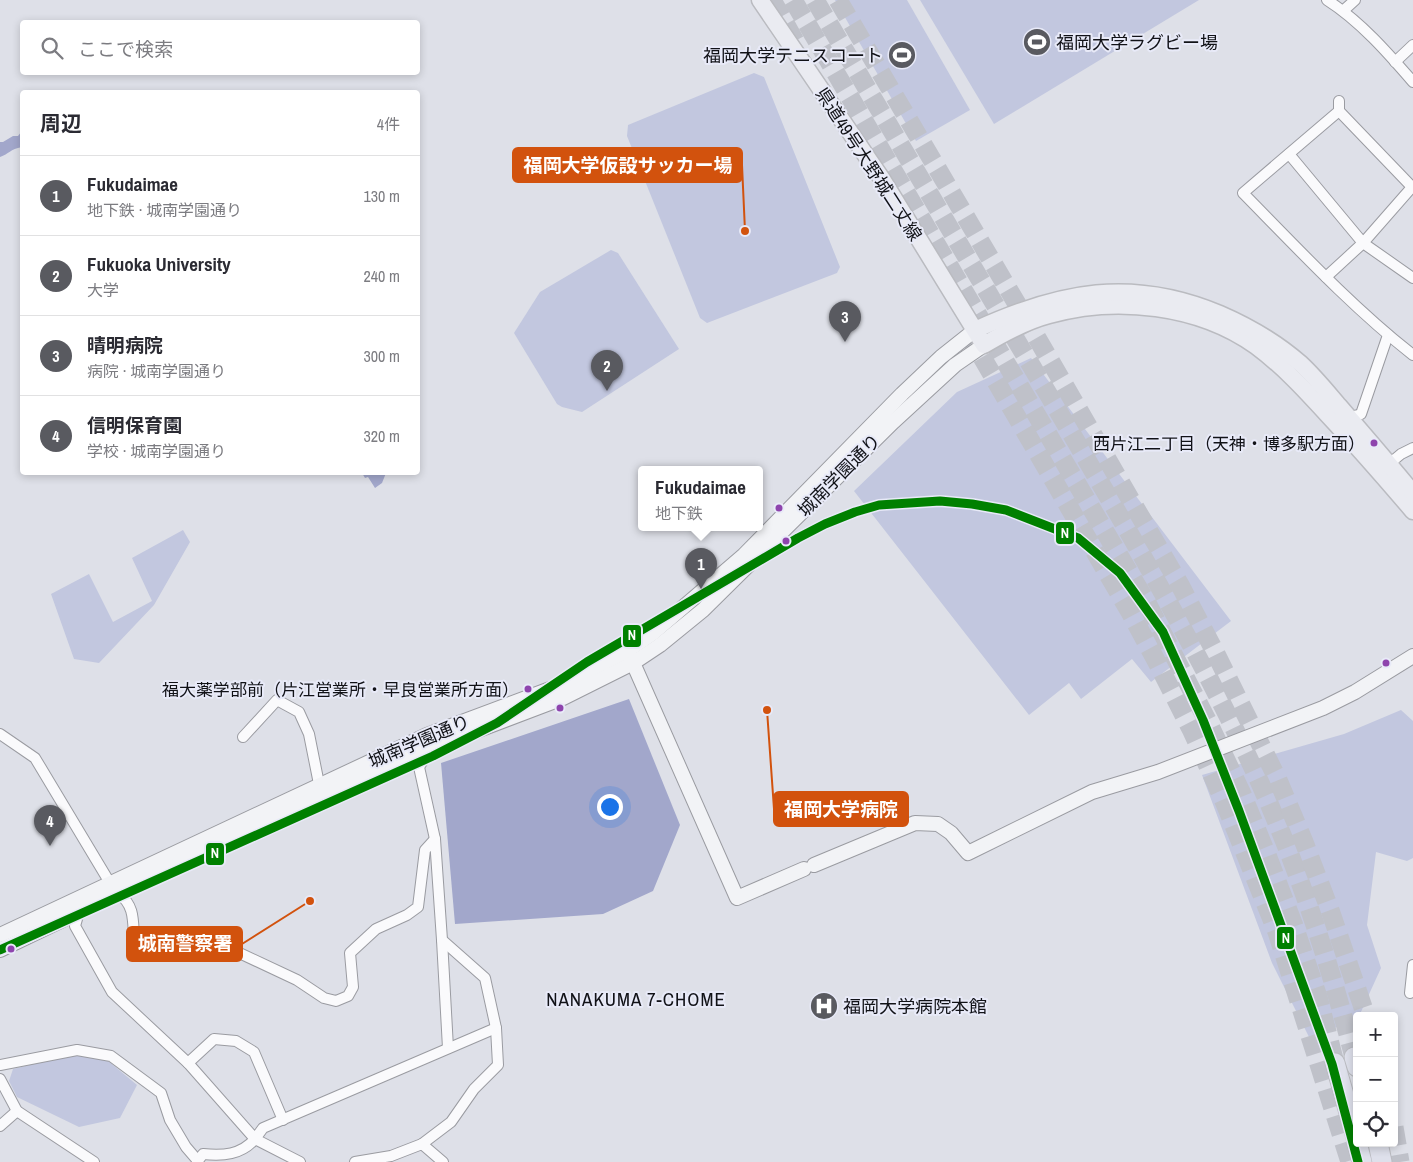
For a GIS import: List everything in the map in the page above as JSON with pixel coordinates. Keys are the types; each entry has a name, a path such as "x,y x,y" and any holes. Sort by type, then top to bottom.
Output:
{"highway":[{"path":"1335,1063 1353,1128"},
{"path":"1358,1147 1362,1162"},
{"path":"1379,1147 1382,1162"}],"main road":[{"name":"県道49号大野城二丈線","path":"760,0 882,179 984,345"},
{"path":"975,330 1024,309 1080,295 1119,292 1140,293 1176,299 1205,308 1230,318 1270,340 1303,366 1413,493"},
{"path":"984,345 1006,332 1041,317 1091,306 1125,306 1174,312 1229,330 1256,346 1291,375 1413,511"}],"street":[{"path":"1327,0 1344,10 1413,82"},
{"path":"1344,10 1355,0"},
{"path":"1395,62 1413,45"},
{"path":"1326,277 1362,243 1413,187 1339,106 1289,154 1243,193 1326,277 1388,335 1413,355"},
{"path":"1289,154 1362,243 1413,278"},
{"name":"城南学園通り","path":"0,935 115,889 430,748 563,698 630,657 652,634 744,555 902,394 941,357 975,330"},
{"path":"1350,418 1361,414 1388,335"},
{"name":"城南学園通り","path":"0,950 79,912 115,889 319,784 427,735 660,645 703,610 893,422 955,365 984,345"},
{"path":"1389,464 1401,454 1413,448"},
{"path":"630,657 737,898 915,823 938,824 951,833 968,853 1092,792 1158,772 1323,708 1355,692 1413,656"},
{"path":"243,737 277,700 299,712 309,734 319,784"},
{"path":"0,734 36,758 115,889 128,900 133,916 134,937 158,955 233,950 297,980 324,998 336,1001 348,996 353,987 350,953 376,929 408,915 418,907 425,850 435,839"},
{"path":"430,748 419,767 435,839 448,1048"},
{"path":"79,912 75,926 112,992 188,1063 255,1139 300,1162"},
{"path":"355,1162 391,1156 422,1144 451,1122 474,1089 498,1065 496,1028 485,978 442,940"},
{"path":"1410,992 1413,965"},
{"path":"0,1064 77,1050 111,1056 161,1093 170,1120 197,1161 203,1154 221,1156 248,1147 263,1128 496,1028"},
{"path":"188,1063 214,1039 236,1041 254,1052 283,1120"},
{"path":"0,1078 17,1111 94,1162"},
{"path":"0,1126 17,1111"},
{"path":"422,1144 443,1162"}],"shaded area":[{"name":"福岡大学テニスコート","path":"835,0 907,0 970,110 916,141"},
{"name":"福岡大学ラグビー場","path":"920,0 1199,0 994,124"},
{"path":"754,73 764,77 840,267 837,273 707,323 700,318 627,136 628,125"},
{"path":"20,134 20,148 0,157 0,142 13,136 18,136"},
{"path":"611,250 618,253 679,349 582,412 557,404 514,333 540,292"},
{"path":"1031,358 1231,621 1151,682 1132,659 1081,699 1069,683 1029,715 854,491 957,392"},
{"path":"363,475 385,475 382,483 375,488 368,477 365,478"},
{"path":"183,530 190,542 154,605 99,663 74,659 51,594 89,574 113,622 152,601 132,558"},
{"path":"629,699 680,825 653,891 603,914 455,924 441,763"},
{"path":"1401,710 1413,721 1413,858 1407,861 1376,852 1367,925 1381,968 1361,1012 1353,1012 1353,1018 1311,1041 1272,963 1202,775 1344,734"},
{"path":"74,1054 107,1060 137,1085 120,1118 79,1127 17,1097 9,1081 13,1069"}],"tunnel":[{"path":"772,0 796,43"},
{"path":"793,0 1147,603 1209,724 1242,794 1294,926 1318,997 1335,1063"},
{"path":"815,0 1103,488 1212,684 1261,785 1289,852 1324,953 1353,1053"},
{"path":"838,0 1180,585 1214,650 1278,780 1304,842 1331,913 1365,1012"},
{"path":"968,333 1130,612 1192,731 1224,801 1277,932 1350,1162"},
{"path":"1397,1147 1400,1162"}],"transit line":[{"name":"N","path":"0,950 433,756 497,723 587,662 825,524 879,505 940,501 972,504 1006,510 1078,538 1120,573 1163,632 1203,720 1239,811 1332,1064 1358,1162"}],"place":[{"name":"福岡大学ラグビー場","path":"1037,42"},
{"name":"福岡大学テニスコート","path":"902,55"},
{"name":"福岡大学仮設サッカー場","path":"745,231"},
{"name":"晴明病院","path":"845,342"},
{"name":"Fukuoka University","path":"607,391"},
{"name":"西片江二丁目（天神・博多駅方面）","path":"1374,443"},
{"name":"Fukudaimae","path":"701,589"},
{"name":"福大薬学部前（片江営業所・早良営業所方面）","path":"528,689"},
{"name":"福岡大学病院","path":"767,710"},
{"name":"信明保育園","path":"50,846"},
{"name":"城南警察署","path":"310,901"},
{"name":"福岡大学病院本館","path":"824,1006"}],"district":[{"name":"NANAKUMA 7-CHOME","path":"636,999"}]}
